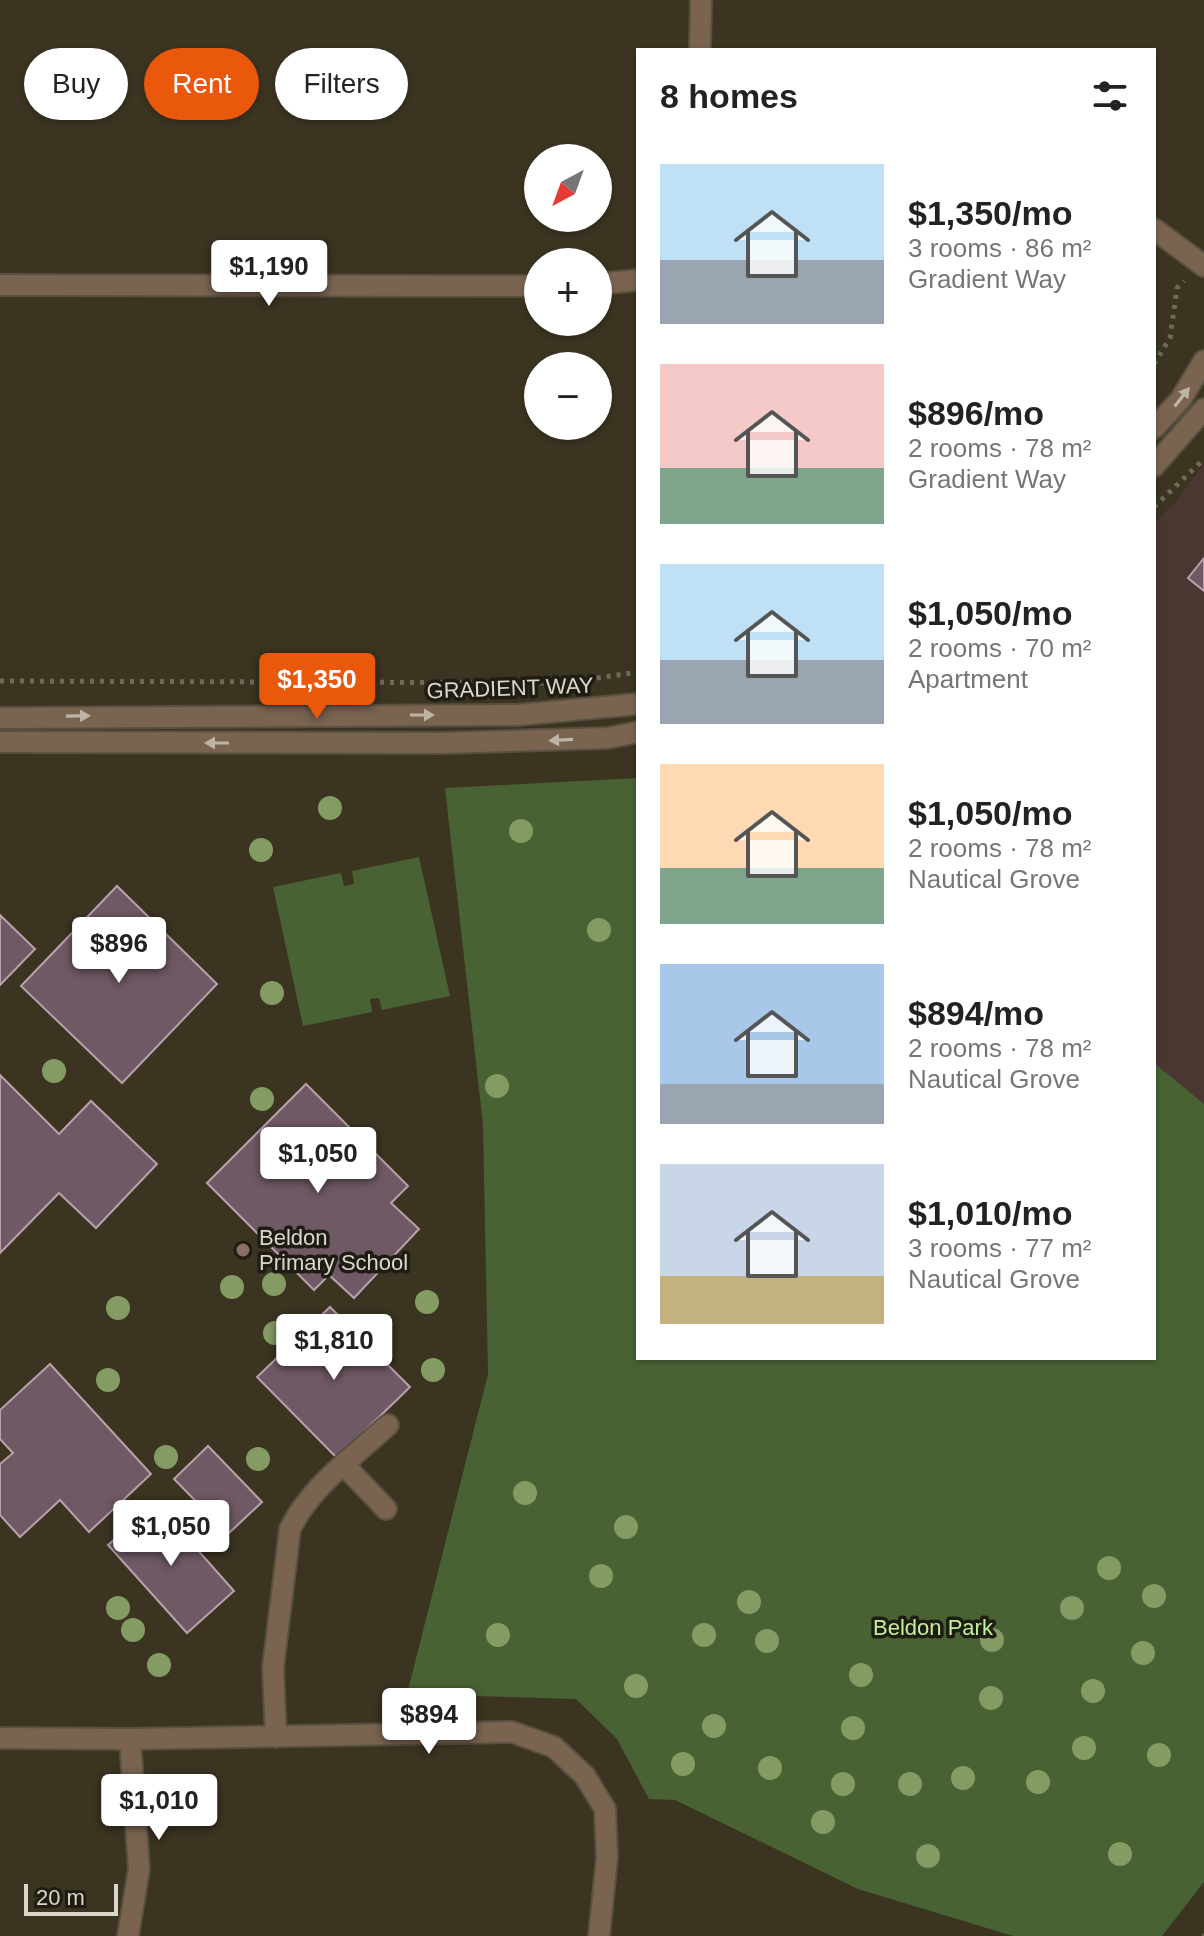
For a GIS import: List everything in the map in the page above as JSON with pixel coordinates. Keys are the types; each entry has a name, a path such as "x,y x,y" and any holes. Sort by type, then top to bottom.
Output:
{"street":[{"path":"700,48 701,0"},
{"path":"1156,230 1202,265"},
{"path":"612,283 636,280"},
{"path":"0,285 524,286"},
{"path":"1156,426 1181,399 1204,361"},
{"path":"1156,464 1204,409"},
{"name":"GRADIENT WAY","path":"0,718 517,715 636,704"},
{"path":"0,742 442,743 608,738 636,732"},
{"path":"276,1737 273,1668 290,1529 300,1510 388,1425"},
{"path":"344,1465 386,1509"},
{"path":"0,1738 130,1739 512,1732 554,1747 585,1776 605,1809 607,1857 599,1936"},
{"path":"128,1936 139,1869 130,1739"}],"path":[{"path":"1156,361 1170,338 1177,288 1202,265"},
{"path":"1156,505 1204,459"},
{"path":"0,681 552,683 636,672"}],"shaded area":[{"path":"1204,464 1204,1104 1156,1065 1156,521 1172,506"}],"green space":[{"name":"Beldon Park","path":"636,778 636,1360 1156,1360 1156,1065 1204,1104 1204,1882 1162,1936 1013,1936 858,1889 675,1800 649,1799 617,1739 576,1699 407,1694 488,1374 483,1125 445,788"},
{"path":"419,857 450,996 382,1010 379,998 370,999 372,1012 303,1026 273,887 341,873 344,886 354,884 352,871"}],"building":[{"path":"1204,558 1204,591 1188,578"},
{"path":"117,886 217,984 122,1083 21,986"},
{"path":"0,915 35,949 0,985"},
{"path":"0,1075 59,1134 91,1101 157,1164 96,1228 59,1193 0,1253"},
{"path":"306,1084 408,1186 391,1203 419,1229 354,1298 329,1275 314,1290 207,1183"},
{"path":"330,1307 410,1387 337,1458 257,1377"},
{"path":"50,1364 151,1474 89,1532 60,1500 20,1537 0,1515 0,1464 13,1453 0,1439 0,1410"},
{"path":"208,1446 262,1502 228,1534 174,1479"},
{"path":"156,1503 234,1591 187,1633 108,1545"}],"place":[{"name":"Beldon Primary School","path":"243,1250"}]}
